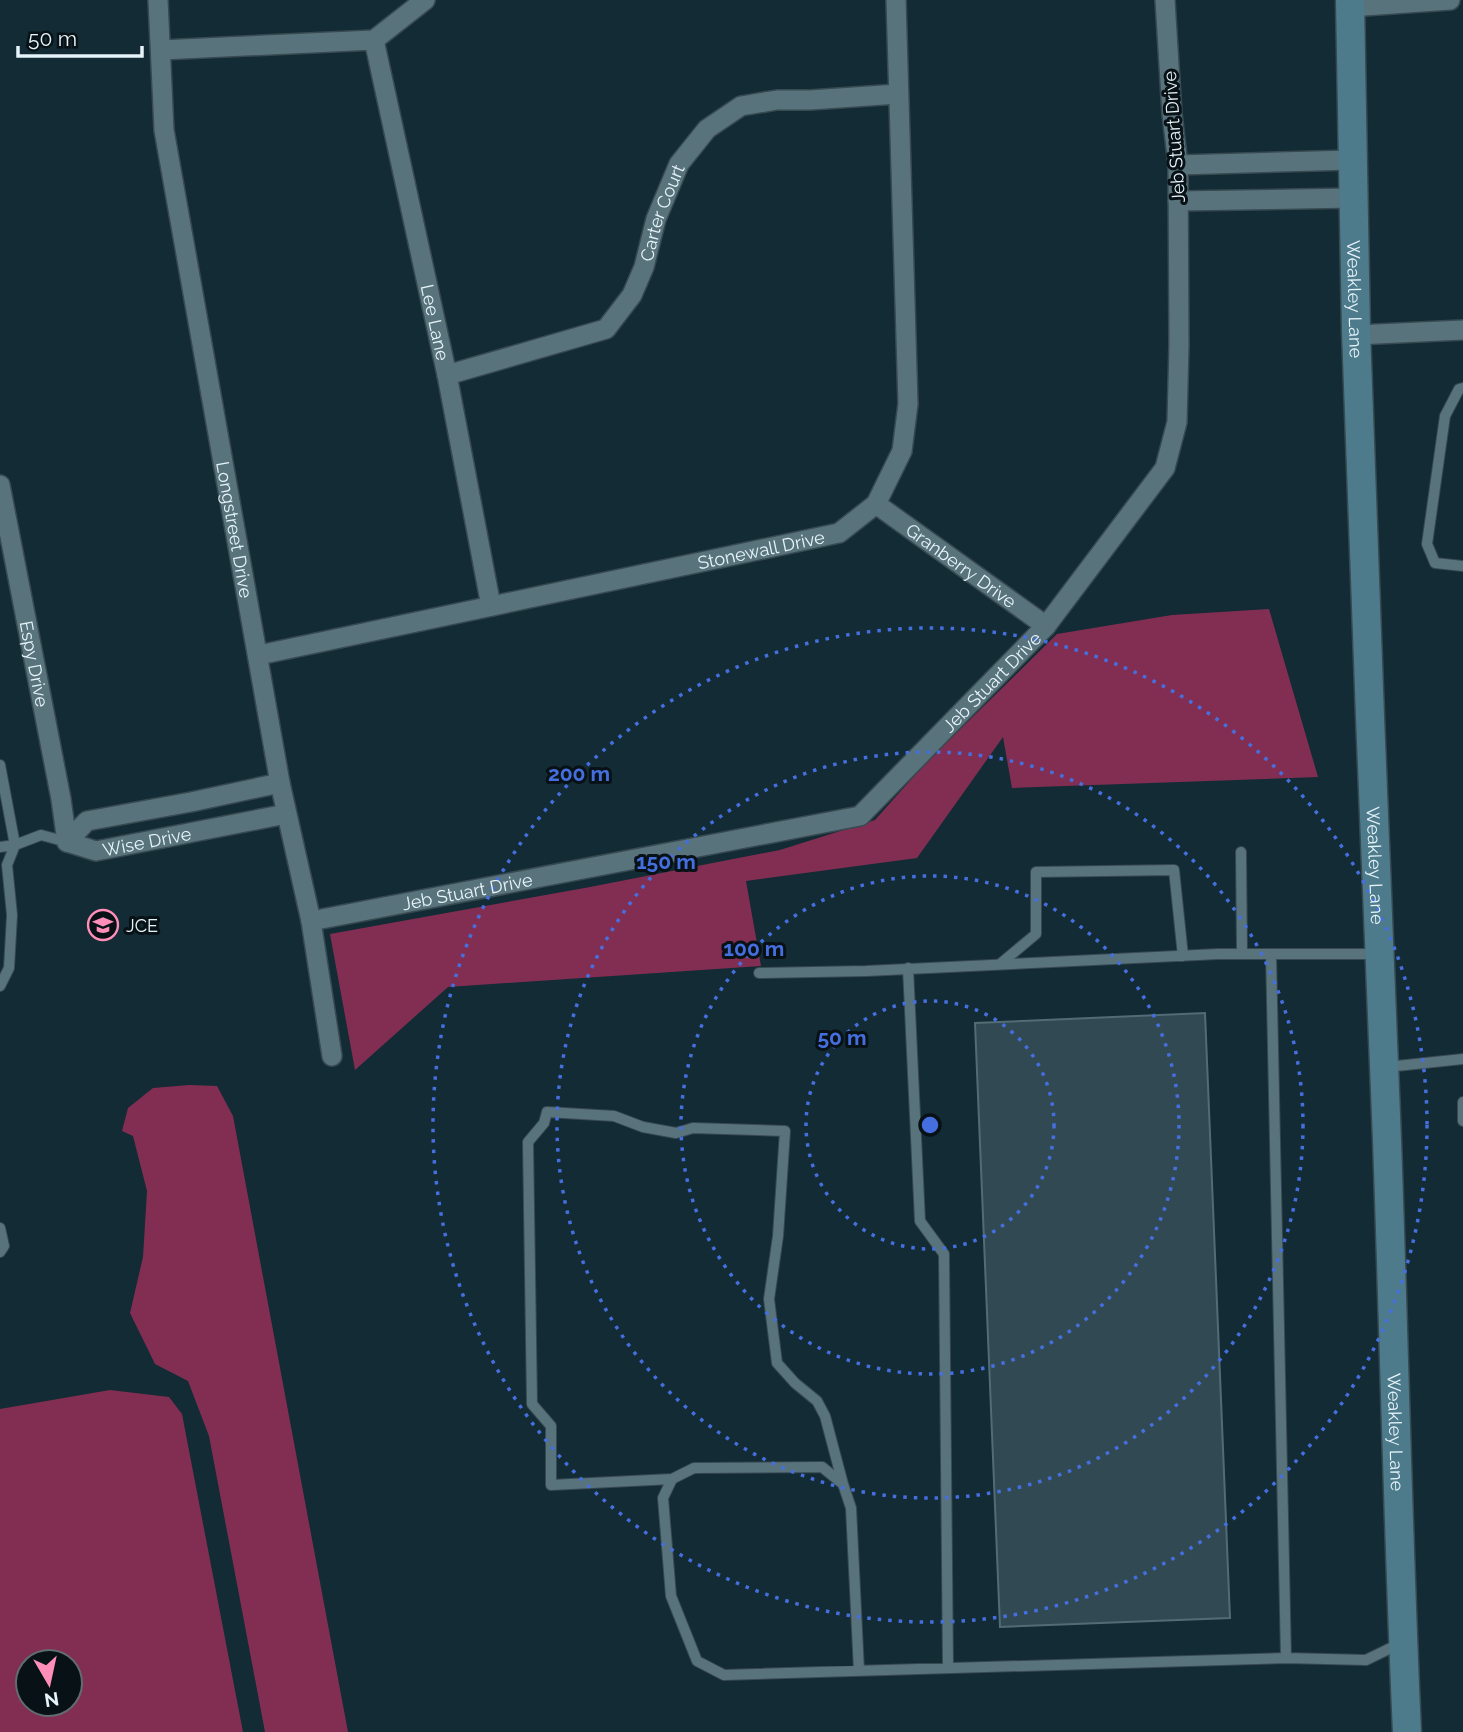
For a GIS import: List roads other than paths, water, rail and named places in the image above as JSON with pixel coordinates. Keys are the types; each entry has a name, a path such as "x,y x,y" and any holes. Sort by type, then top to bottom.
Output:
{"main road":[{"name":"Weakley Lane","path":"1350,4 1356,335 1363,464 1407,1732"}],"street":[{"name":"Longstreet Drive","path":"158,0 164,130 280,783 311,921 332,1056"},
{"path":"161,50 374,40 425,0"},
{"name":"Stonewall Drive","path":"258,655 839,533 876,504 902,451 908,404 895,0"},
{"name":"Jeb Stuart Drive","path":"311,921 860,816 1046,626 1165,468 1177,422 1178,164 1165,0"},
{"path":"1350,4 1450,0"},
{"name":"Lee Lane","path":"374,40 447,375 491,606"},
{"name":"Carter Court","path":"447,375 606,329 632,295 644,267 656,219 679,164 707,129 741,106 777,100 898,94"},
{"path":"1178,164 1352,160"},
{"path":"1178,201 1353,198"},
{"path":"1356,335 1463,330"},
{"name":"Espy Drive","path":"0,485 67,842"},
{"name":"Granberry Drive","path":"876,504 1046,626"},
{"name":"Wise Drive","path":"280,783 87,821 67,842 96,851 286,814"}],"lane":[{"path":"1463,388 1459,389 1446,416 1427,544 1435,563 1463,566"},
{"path":"0,765 15,845 8,865 12,915 9,968 0,986"},
{"path":"0,847 15,845 41,835 67,842"},
{"path":"1241,852 1242,954"},
{"path":"1000,964 1036,934 1036,872 1174,870 1183,956"},
{"path":"759,973 1242,954 1378,954"},
{"path":"1271,954 1286,1658"},
{"path":"908,968 920,1221 944,1254 948,1667"},
{"path":"1383,1068 1463,1059"},
{"path":"1463,1102 1463,1121"},
{"path":"844,1484 822,1467 694,1468 672,1479 551,1485 551,1426 532,1404 528,1142 544,1123 547,1112 614,1116 643,1127 676,1133 694,1128 785,1131 778,1236 769,1299 777,1363 795,1383 817,1401 825,1416 832,1450 844,1484 851,1508 859,1671"},
{"path":"0,1228 4,1247 0,1252"},
{"path":"672,1479 663,1498 671,1596 697,1661 724,1675 1286,1658 1366,1660 1403,1642"}],"place":[{"name":"JCE","path":"103,925"}]}
